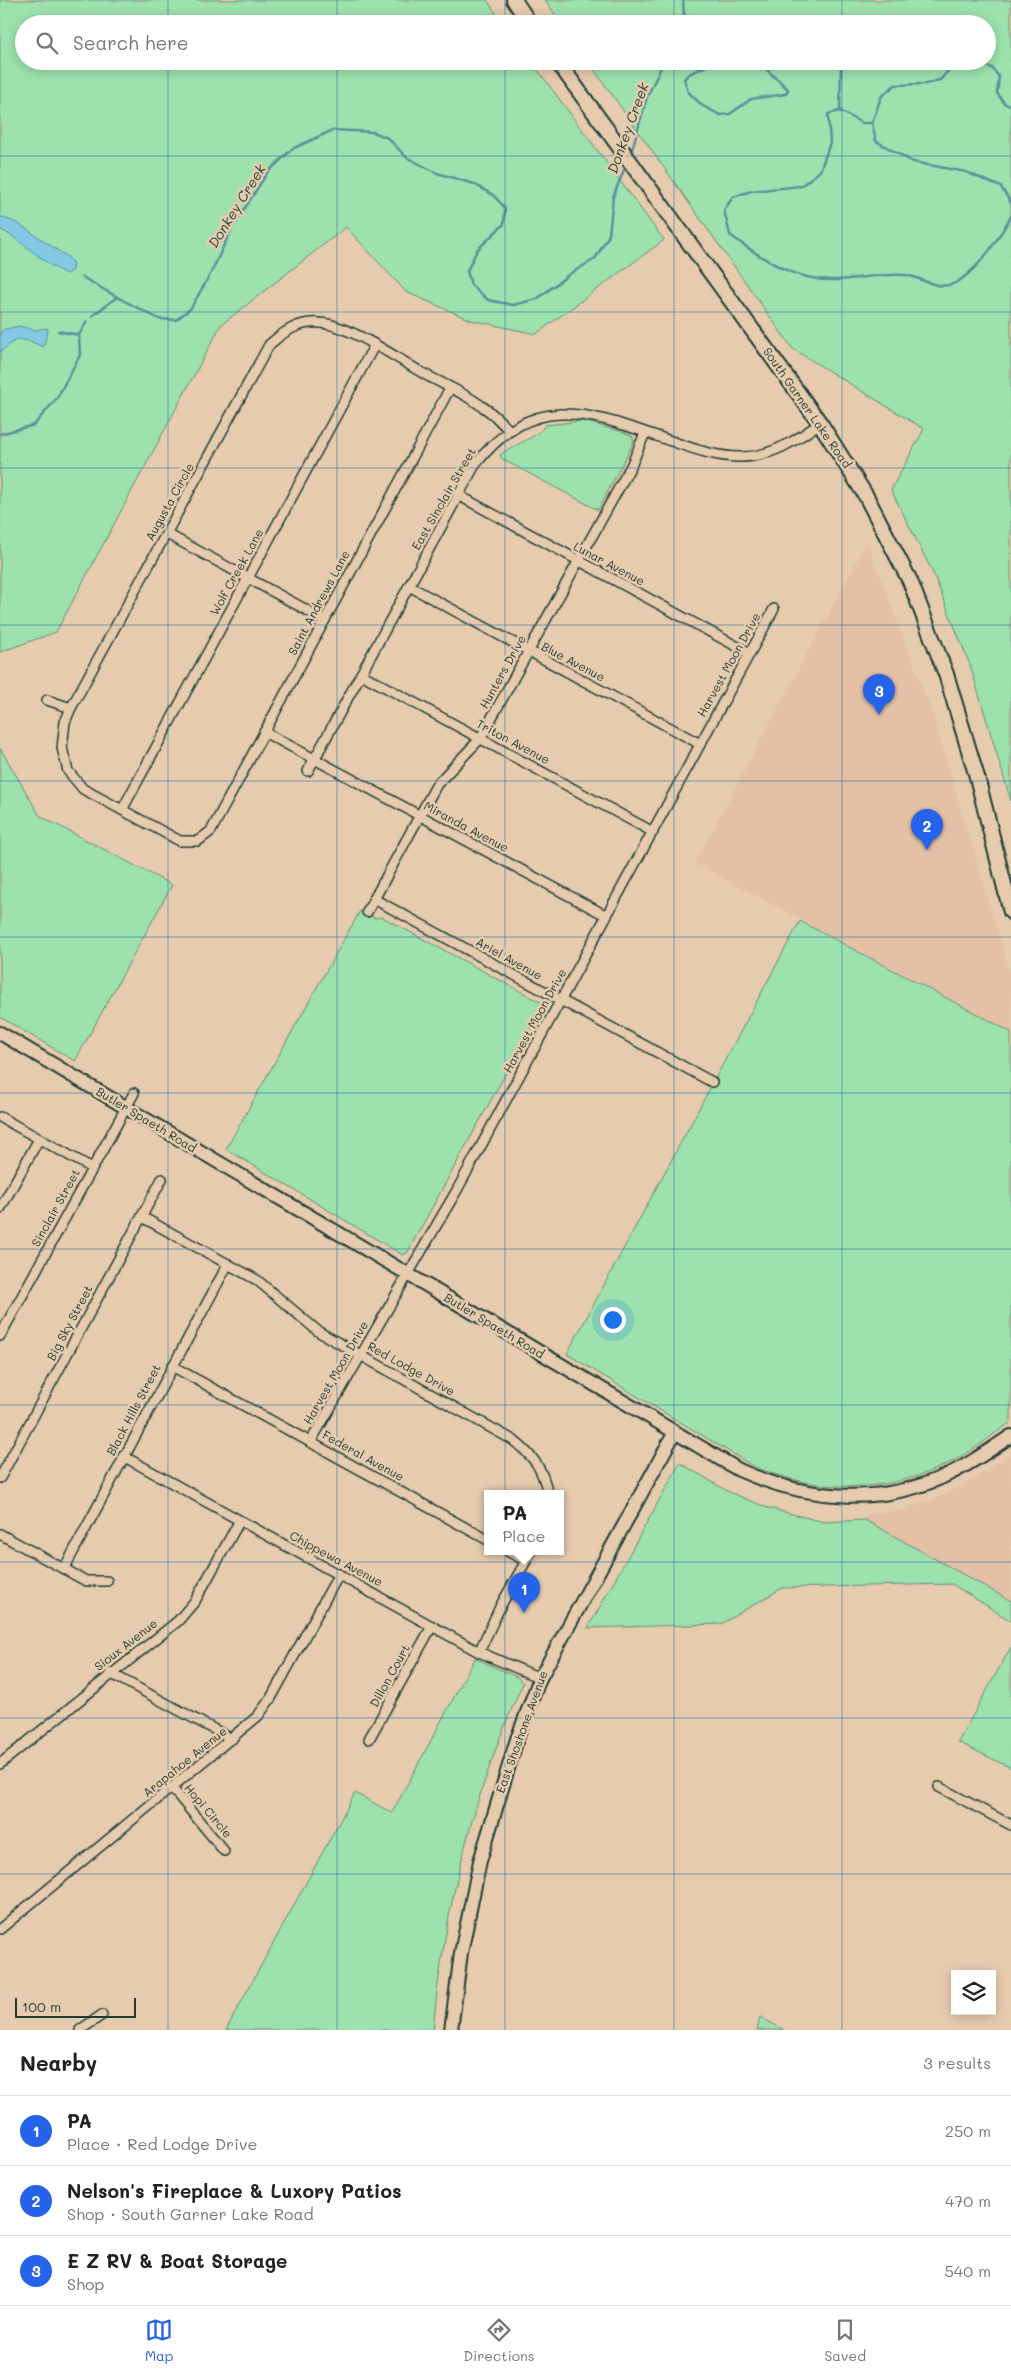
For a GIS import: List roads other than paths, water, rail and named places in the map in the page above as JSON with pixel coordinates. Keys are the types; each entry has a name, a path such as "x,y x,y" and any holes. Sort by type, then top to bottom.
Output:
{"main road":[{"path":"514,0 524,15"},
{"name":"South Garner Lake Road","path":"563,70 820,423 866,496 910,581 946,674 977,777 1011,912"},
{"name":"Butler Spaeth Road","path":"0,1033 739,1470 763,1481 805,1493 842,1497 886,1494 924,1485 964,1466 1011,1436"},
{"name":"East Shoshone Avenue","path":"450,2030 461,1953 480,1861 500,1791 540,1678 675,1432"}],"street":[{"name":"Augusta Circle","path":"211,831 198,840 180,841 83,789 68,771 62,748 65,722 269,346 282,333 300,325 319,323 338,326 484,407 509,430"},
{"name":"Wolf Creek Lane","path":"122,810 374,346"},
{"name":"Saint Andrews Lane","path":"211,831 450,388"},
{"name":"East Sinclair Street","path":"308,771 475,464 490,446 509,430 529,419 557,413 586,415 708,454 742,457 784,447 820,423"},
{"name":"Hunters Drive","path":"367,912 438,784 480,739 631,466 645,433"},
{"name":"Lunar Avenue","path":"458,495 749,654"},
{"path":"167,534 325,620"},
{"name":"Blue Avenue","path":"409,586 700,744"},
{"name":"Harvest Moon Drive","path":"311,1441 457,1190 774,609"},
{"name":"Triton Avenue","path":"361,674 652,832"},
{"path":"47,700 71,708"},
{"name":"Miranda Avenue","path":"264,732 607,916"},
{"name":"Ariel Avenue","path":"374,900 712,1082"},
{"name":"Sinclair Street","path":"0,1336 134,1093"},
{"path":"0,1117 92,1168"},
{"path":"0,1209 39,1139"},
{"name":"Big Sky Street","path":"0,1478 162,1179"},
{"name":"Red Lodge Drive","path":"142,1217 257,1280 319,1332 512,1440 531,1455 544,1474 547,1490"},
{"name":"Black Hills Street","path":"64,1569 123,1456 228,1264"},
{"name":"Federal Avenue","path":"172,1366 484,1538"},
{"name":"Chippewa Avenue","path":"123,1456 239,1522 339,1574 479,1652 540,1678"},
{"name":"Sioux Avenue","path":"0,1764 110,1673 178,1621 195,1601 239,1522"},
{"path":"0,1534 86,1581 107,1581"},
{"path":"515,1555 526,1561"},
{"path":"479,1652 529,1555"},
{"name":"Arapahoe Avenue","path":"0,1929 258,1716 271,1698 339,1574"},
{"name":"Dillon Court","path":"370,1738 432,1626"},
{"path":"110,1673 232,1739"},
{"path":"939,1787 1011,1825"},
{"name":"Hopi Circle","path":"172,1788 224,1851"},
{"path":"80,2030 102,2015"}],"water":[{"path":"0,216 19,224 69,258 73,264 72,270 66,274 0,229"},
{"path":"19,326 35,330 47,328 48,332 43,347 30,341 17,339 0,352 0,333 5,329"}],"waterway":[{"name":"Donkey Creek","path":"683,0 684,15"},
{"name":"Donkey Creek","path":"631,153 647,97 660,70"},
{"path":"698,70 684,79 688,92 703,106 720,115 730,114 751,99 786,94 788,89 767,70"},
{"path":"841,70 840,111 862,123 872,123 881,97 895,85 925,84 940,80 949,70"},
{"path":"994,70 999,77 997,93 1005,104 1011,105"},
{"path":"840,111 828,114 830,143 820,171 801,186 751,191 733,197 724,210 730,235 767,260 807,277 837,280 880,275 905,275 932,284 945,286 959,281 982,260 1011,216"},
{"path":"872,123 876,141 913,162 966,172 1001,187 1011,203"},
{"name":"Donkey Creek","path":"92,316 117,297 159,319 176,320 191,308 211,273 231,230 267,173 292,149 333,130 373,132 388,138 406,157 437,173 474,184 493,195 505,208 504,224 477,250 467,271 471,285 488,300 513,305 537,299 568,275 595,259 609,235 613,197 626,165"},
{"name":"Donkey Creek","path":"82,277 117,297"},
{"name":"Donkey Creek","path":"79,335 87,321"},
{"name":"Donkey Creek","path":"0,434 34,425 57,398 80,355 79,335 58,331"}],"place":[{"name":"E Z RV & Boat Storage","path":"879,715"},
{"name":"Nelson's Fireplace & Luxory Patios","path":"927,850"},
{"name":"PA","path":"524,1613"}]}
